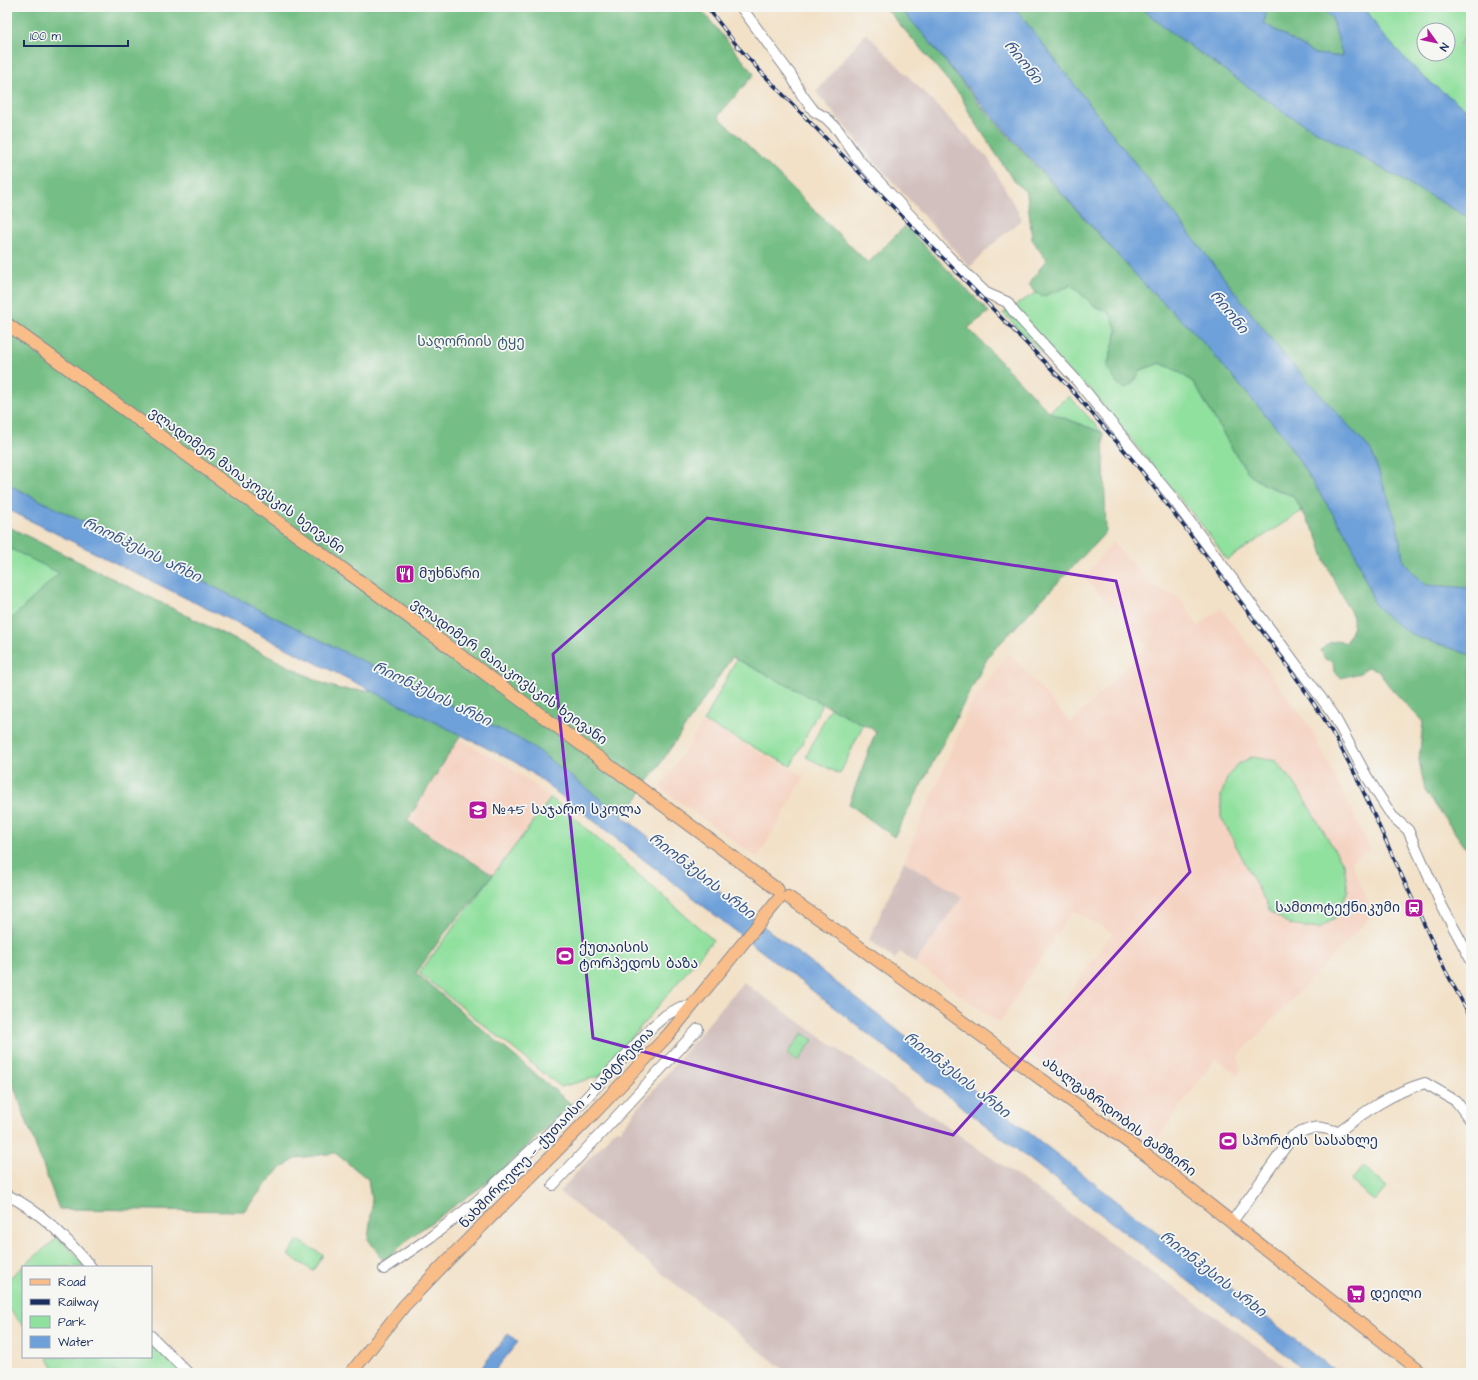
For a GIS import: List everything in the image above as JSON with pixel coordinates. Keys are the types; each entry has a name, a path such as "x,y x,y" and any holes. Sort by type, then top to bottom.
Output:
{"main road":[{"name":"ვლადიმერ მაიაკოვსკის ხეივანი","path":"7,324 595,754 782,896"},
{"name":"ნახშირღელე — ქუთაისი — სამტრედია","path":"351,1373 404,1306 669,1034 782,896"},
{"name":"ახალგაზრდობის გამზირი","path":"782,896 847,938 1156,1162 1423,1373"}],"street":[{"path":"741,7 791,75 802,95 814,111 826,118 838,130 858,159 948,256 986,293 1007,302 1014,312 1078,382 1170,495 1333,714 1368,777 1392,816 1408,830 1442,906 1471,960"},
{"path":"384,1269 432,1236 477,1201 585,1099 652,1027 666,1015 681,1007 692,1006"},
{"path":"553,1185 698,1029"},
{"path":"1232,1222 1293,1136 1309,1128 1322,1127 1338,1132 1386,1099 1425,1083 1456,1101 1471,1122"},
{"path":"7,1195 53,1226 90,1266"},
{"path":"152,1337 188,1373"}],"highlighted area":[{"path":"707,518 1116,581 1190,872 953,1135 593,1038 553,654"}],"shaded area":[{"path":"1471,27 1471,53 1459,45"},
{"path":"866,33 988,158 1022,219 970,267 875,162 816,92"},
{"path":"1113,542 1149,583 1179,598 1198,626 1221,608 1311,728 1370,849 1351,861 1373,914 1238,1056 1241,1071 1238,1075 1216,1058 1154,1143 1027,1052 1112,933 1073,910 999,1023 915,963 961,897 904,861 970,706 1009,653 1071,723 1148,645 1083,577"},
{"path":"703,723 805,776 758,858 660,788"},
{"name":"№45 საჯარო სკოლა","path":"458,739 507,765 551,798 493,875 407,821"},
{"path":"904,861 962,897 915,963 900,952 895,959 869,940"},
{"path":"743,982 1293,1373 788,1373 559,1192 616,1129 620,1130"}],"green space":[{"name":"საღორიის ტყე","path":"7,7 699,7 754,74 718,116 868,263 905,226 989,312 968,328 1049,412 1103,433 1106,532 989,655 894,837 849,804 876,731 732,657 630,809 622,817 537,750 521,740 7,484"},
{"path":"885,7 899,7 924,35 980,105 1146,286 1194,332 1282,434 1351,542 1375,605 1450,647 1471,655 1471,855 1425,791 1419,760 1423,722 1389,686 1378,670 1368,667 1360,673 1341,678 1334,672 1333,662 1325,659 1321,650 1327,644 1335,641 1346,643 1353,626 1353,617 1326,564 1317,536 1293,496 1265,485 1250,475 1234,452 1194,383 1178,371 1160,363 1141,370 1133,383 1124,389 1117,383 1107,367 1117,331 1110,313 1093,305 1072,285 1044,296 1035,293 1029,284 1046,260 1032,239 1027,193 1013,180 970,114 961,96"},
{"path":"1014,7 1140,7 1172,33 1288,115 1471,219 1471,588 1426,585 1404,563 1396,521 1371,450 1282,353"},
{"path":"1267,7 1321,7 1332,18 1344,57 1315,54 1264,23"},
{"path":"1365,7 1471,7 1471,27 1459,45 1471,53 1471,113 1423,77 1380,32"},
{"path":"1072,285 1093,305 1110,313 1117,331 1107,367 1117,383 1124,389 1133,383 1141,370 1160,363 1178,371 1194,383 1234,452 1250,475 1265,485 1293,496 1302,511 1227,560 1209,534 1087,386 1078,389 1003,313 1035,293 1044,296"},
{"path":"1069,396 1103,433 1049,412"},
{"path":"7,526 324,684 340,689 374,691 461,735 407,821 493,875 444,934 416,973 571,1104 498,1175 412,1236 384,1262 368,1239 372,1206 368,1179 335,1153 297,1158 278,1170 244,1211 59,1209 11,1079 7,1076 7,623 59,573 7,547"},
{"path":"7,534 73,567 7,641"},
{"path":"739,654 825,698 791,766 704,722"},
{"path":"831,706 864,723 840,774 806,757"},
{"path":"1252,757 1276,761 1295,784 1344,865 1348,890 1337,916 1319,929 1290,925 1270,911 1221,817 1221,796 1227,778 1236,765"},
{"name":"ქუთაისის ტორპედოს ბაზა","path":"551,798 713,940 600,1076 561,1087 419,973"},
{"path":"803,1033 813,1040 798,1061 787,1054"},
{"path":"1363,1166 1387,1187 1375,1201 1351,1181"},
{"path":"58,1237 86,1266 24,1266"},
{"path":"298,1240 323,1255 313,1271 288,1255"},
{"path":"22,1267 22,1325 7,1306 7,1280"},
{"path":"152,1340 184,1373 56,1373 48,1358 152,1358"}],"water":[{"name":"რიონი","path":"899,7 1014,7 1282,353 1371,450 1396,521 1404,563 1426,585 1471,588 1471,655 1414,636 1393,622 1375,605 1351,542 1282,434 1194,332 1146,286 982,105"},
{"path":"1140,7 1267,7 1264,23 1315,54 1343,57 1332,18 1321,7 1365,7 1380,32 1423,77 1471,113 1471,219 1288,115 1172,33"},
{"path":"7,484 521,740 537,750 1338,1373 1309,1373 1069,1190 532,773 513,761 7,509"},
{"path":"508,1334 518,1342 493,1373 488,1373 481,1368"}],"railway":[{"path":"707,7 738,47 761,72 1070,388 1135,463 1189,533 1288,666 1323,717 1336,739 1357,778 1445,970 1471,1018"}],"place":[{"name":"მუხნარი","path":"405,574"},
{"name":"№45 საჯარო სკოლა","path":"478,810"},
{"name":"სამთოტექნიკუმი","path":"1414,908"},
{"name":"ქუთაისის ტორპედოს ბაზა","path":"565,956"},
{"name":"სპორტის სასახლე","path":"1228,1141"},
{"name":"დეილი","path":"1356,1294"}],"water label":[{"name":"რიონჰესის არხი","path":"142,550"},
{"name":"რიონჰესის არხი","path":"432,694"},
{"name":"რიონჰესის არხი","path":"702,876"},
{"name":"რიონჰესის არხი","path":"957,1075"},
{"name":"რიონჰესის არხი","path":"1213,1274"}]}
